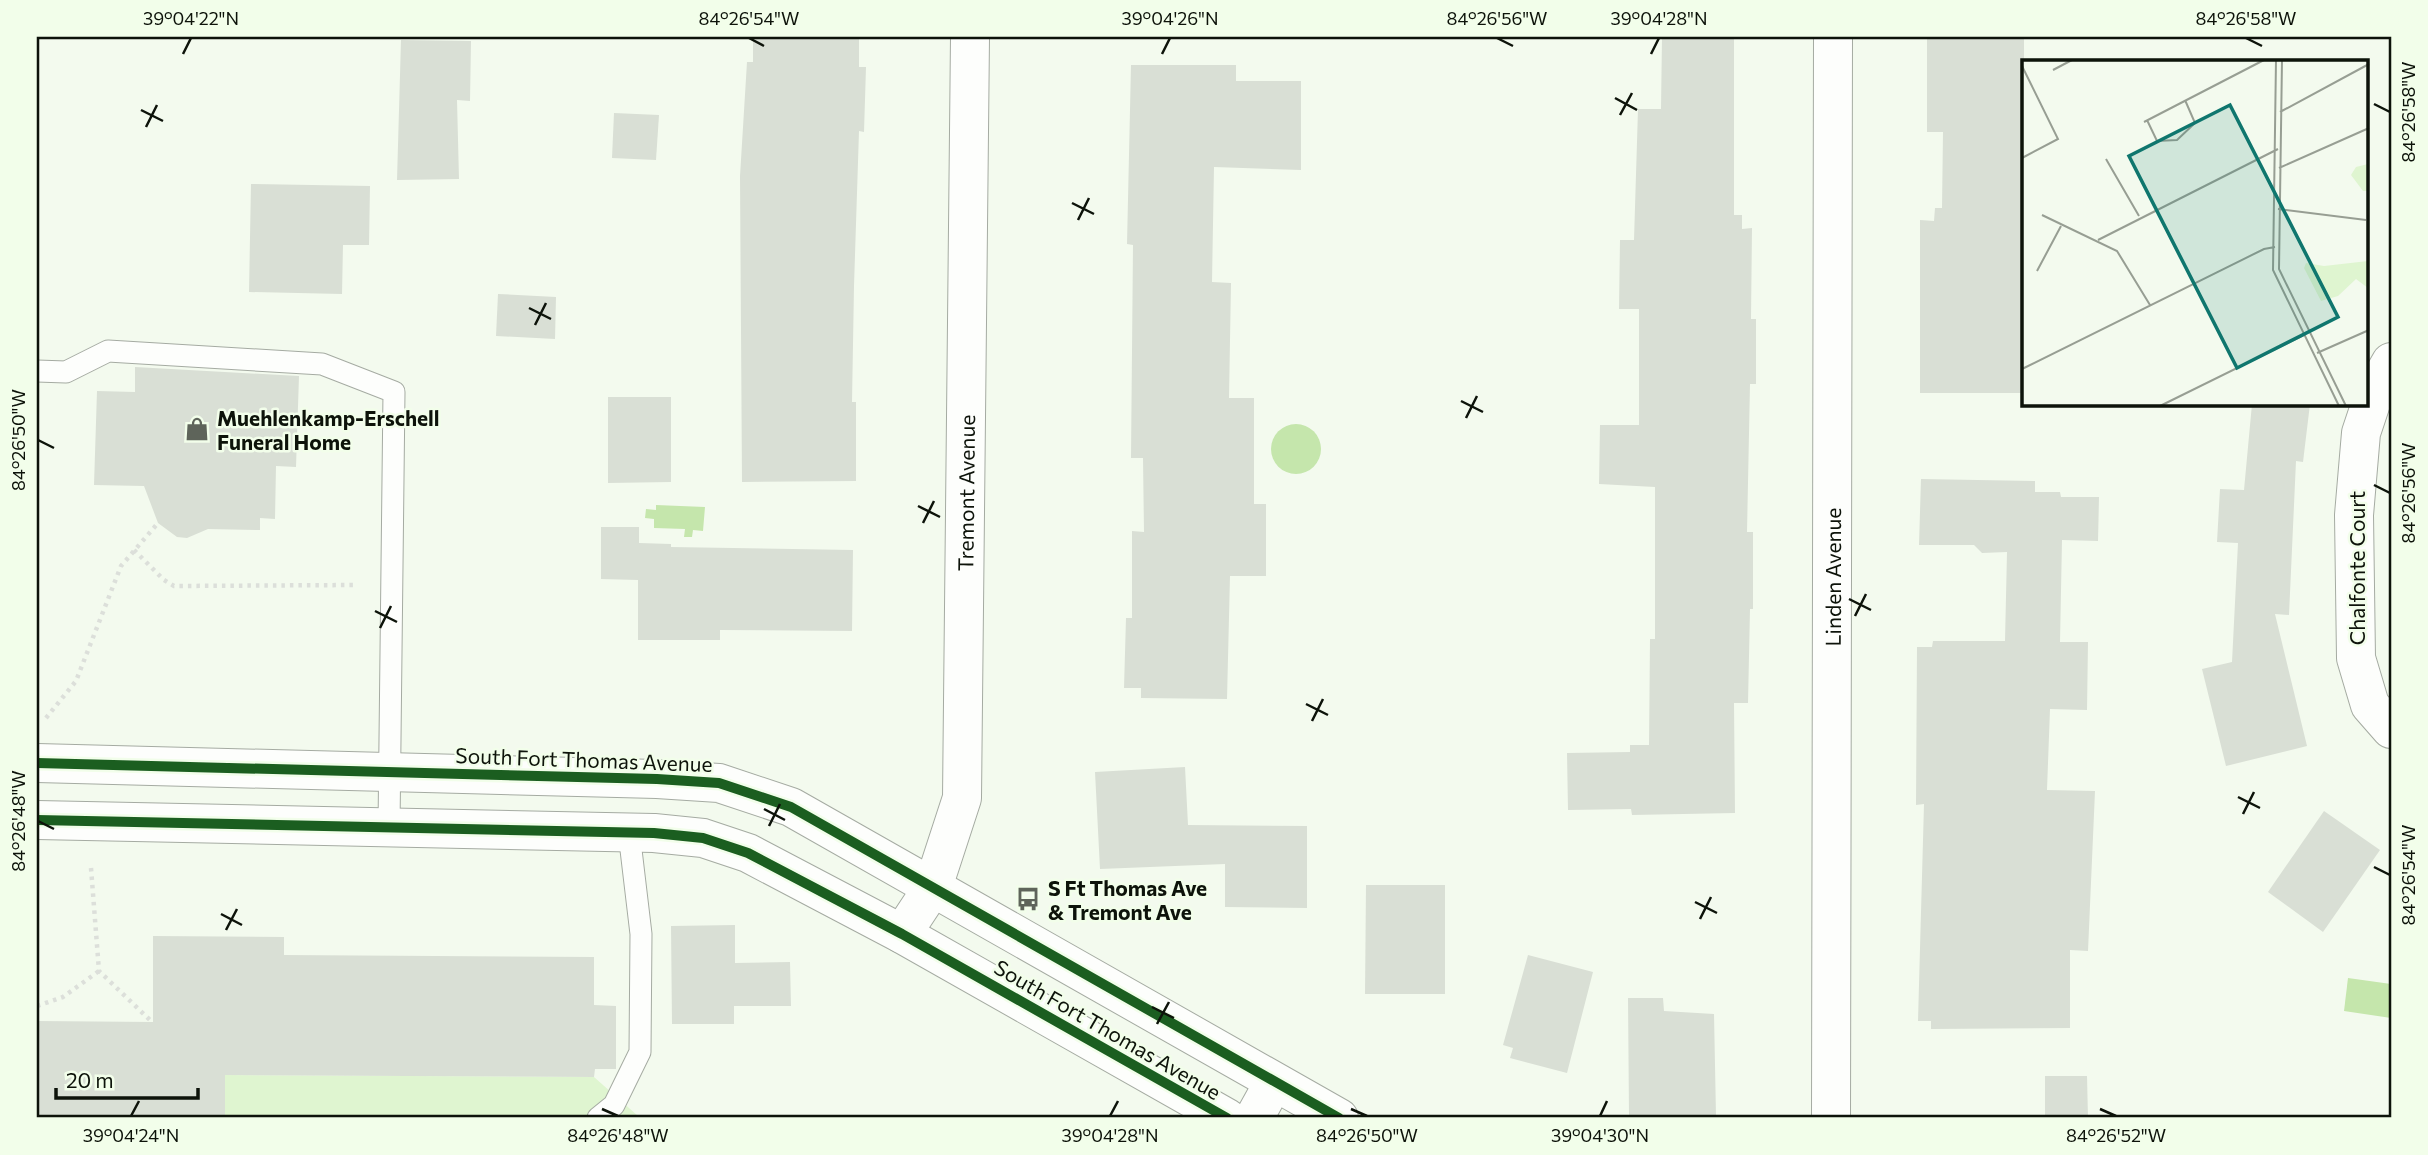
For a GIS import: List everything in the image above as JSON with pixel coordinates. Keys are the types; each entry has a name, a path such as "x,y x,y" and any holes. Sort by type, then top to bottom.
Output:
{"main road":[{"name":"Tremont Avenue","path":"902,934 933,887 962,798 970,37"},
{"name":"Linden Avenue","path":"1831,1118 1833,37"},
{"name":"Chalfonte Court","path":"2391,362 2376,388 2361,433 2354,515 2356,658 2370,705 2391,729"},
{"name":"South Fort Thomas Avenue","path":"37,763 719,783 791,807 1339,1118"},
{"name":"South Fort Thomas Avenue","path":"37,820 629,833 704,838 748,853 902,934 1227,1118"},
{"path":"1254,1118 1274,1082"}],"lane":[{"path":"37,371 66,372 108,351 322,364 394,391 388,827"},
{"path":"598,1118 614,1105 640,1052 640,934 629,833"}],"path":[{"path":"46,718 76,681 121,566 158,523"},
{"path":"134,550 164,580 174,586 392,587"},
{"path":"91,868 99,971 152,1022"},
{"path":"37,1006 63,997 99,971"}],"shaded area":[{"path":"1296,424 1314,431 1321,449 1314,467 1296,474 1278,467 1271,449 1278,431"},
{"path":"656,505 705,507 703,531 693,530 692,537 684,537 685,529 654,528 654,519 645,518 646,509 656,510"},
{"path":"2348,978 2391,984 2391,1018 2344,1011"},
{"path":"225,1075 594,1077 638,1116 225,1118"}],"building":[{"path":"753,37 859,37 859,67 866,67 864,132 859,131 854,286 852,402 856,402 856,481 742,482 740,176 747,62 753,62"},
{"path":"1662,37 1734,37 1734,215 1742,215 1742,229 1752,228 1751,319 1756,319 1756,384 1750,384 1747,532 1753,532 1753,609 1750,609 1748,703 1734,703 1735,813 1632,815 1631,809 1568,810 1567,753 1630,752 1630,745 1649,745 1650,639 1655,639 1655,487 1599,484 1600,425 1639,425 1639,309 1619,309 1620,240 1634,240 1638,109 1661,109"},
{"path":"1927,37 2024,37 2022,393 1920,393 1920,220 1934,221 1935,208 1942,208 1943,132 1927,132"},
{"path":"401,40 471,41 470,101 457,100 459,179 397,180"},
{"path":"1131,65 1236,65 1236,81 1301,81 1301,170 1214,167 1212,282 1231,283 1229,398 1254,398 1254,504 1266,504 1266,576 1230,576 1227,699 1141,698 1141,688 1124,688 1126,618 1132,618 1132,531 1144,532 1143,458 1131,458 1133,245 1127,244"},
{"path":"614,113 659,115 656,160 612,158"},
{"path":"251,184 370,186 369,245 343,245 342,294 249,292"},
{"path":"498,294 556,297 555,339 496,336"},
{"name":"Muehlenkamp-Erschell Funeral Home","path":"135,367 299,376 296,467 276,466 275,519 260,518 260,530 208,529 187,538 177,537 158,523 144,486 94,485 97,391 135,392"},
{"path":"608,397 671,397 671,482 608,483"},
{"path":"2252,406 2310,406 2303,462 2296,461 2289,615 2275,614 2307,746 2226,766 2202,669 2232,662 2238,543 2217,542 2220,489 2244,490"},
{"path":"1921,479 2035,481 2035,492 2060,492 2061,497 2099,497 2098,541 2062,540 2060,642 2088,642 2087,710 2050,709 2047,790 2095,791 2088,951 2070,950 2070,1028 1931,1029 1931,1021 1918,1021 1924,804 1916,805 1917,647 1932,647 1933,641 2005,641 2007,552 1982,553 1974,545 1919,545"},
{"path":"601,527 639,527 639,543 671,544 671,547 853,550 852,631 720,630 720,640 638,640 638,580 601,579"},
{"path":"1185,767 1188,825 1307,826 1307,908 1225,907 1225,864 1100,869 1095,772"},
{"path":"2324,811 2380,850 2323,932 2268,892"},
{"path":"1366,885 1445,885 1445,994 1365,994"},
{"path":"735,925 735,963 790,962 791,1006 734,1006 734,1024 672,1024 671,926"},
{"path":"153,936 284,937 284,955 594,957 594,1005 616,1006 616,1069 595,1069 594,1077 225,1075 225,1118 37,1118 37,1021 153,1022"},
{"path":"1528,955 1593,972 1567,1073 1510,1058 1513,1048 1503,1045"},
{"path":"1628,998 1663,998 1664,1011 1714,1014 1716,1116 1629,1115"},
{"path":"2045,1076 2087,1076 2088,1118 2045,1118"}],"cycle path":[{"path":"37,763 657,779 719,783 791,807 1339,1118"},
{"path":"37,820 654,833 703,838 748,853 902,934 1227,1118"}],"place":[{"name":"Muehlenkamp-Erschell Funeral Home","path":"197,429"},
{"name":"S Ft Thomas Ave & Tremont Ave","path":"1028,899"}]}
